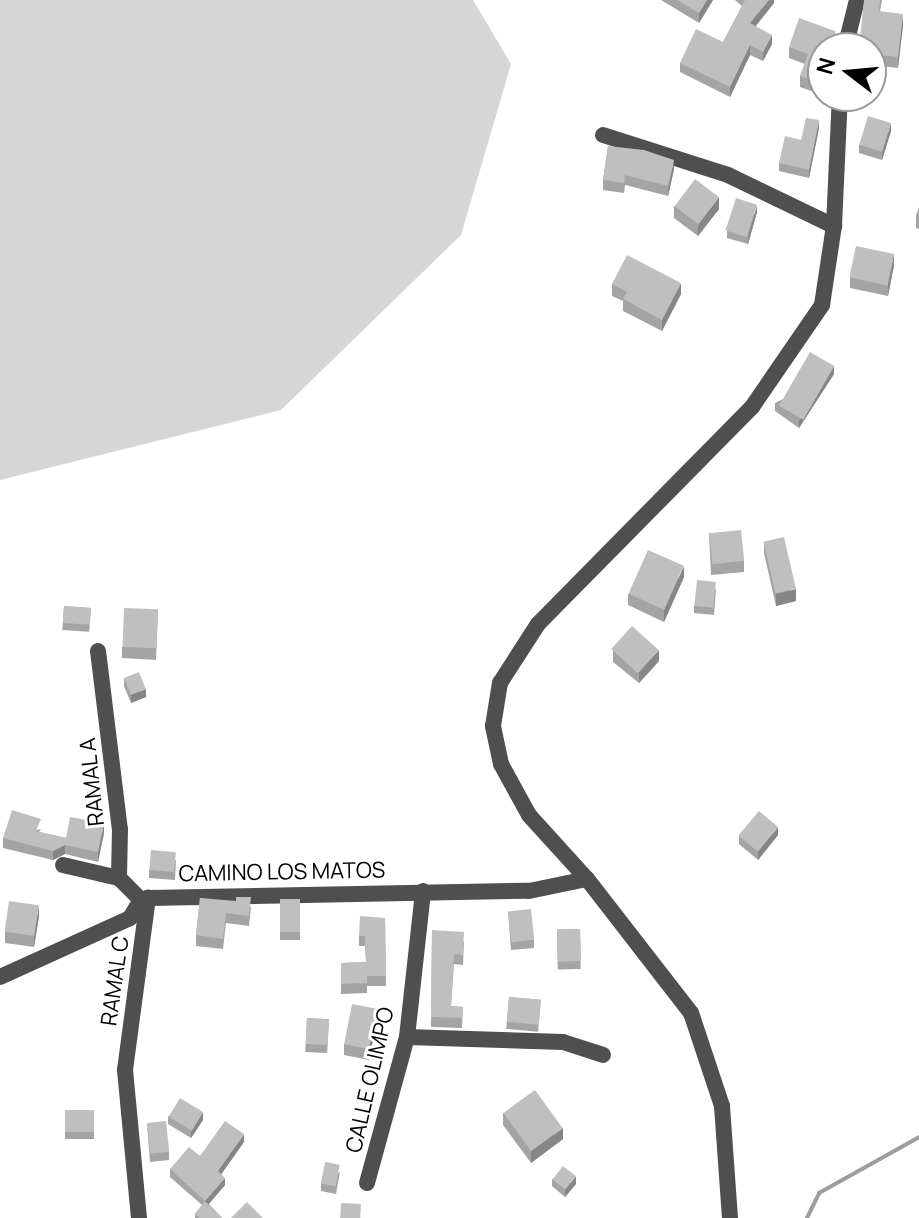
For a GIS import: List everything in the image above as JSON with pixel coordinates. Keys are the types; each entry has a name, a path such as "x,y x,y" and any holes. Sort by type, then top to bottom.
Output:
{"street":[{"path":"849,32 857,0"},
{"path":"730,1218 722,1106 691,1013 587,879 529,815 501,764 493,726 500,683 538,624 752,407 822,305 834,226 839,112"},
{"path":"603,135 728,175 834,226"},
{"name":"RAMAL A","path":"98,651 120,829 119,878"},
{"path":"0,977 130,918 145,899 119,878 63,865"},
{"name":"CAMINO LOS MATOS","path":"145,899 529,891 587,879"},
{"name":"CALLE OLIMPO","path":"367,1183 407,1037 423,891"},
{"name":"RAMAL C","path":"139,1218 125,1070 145,899"},
{"path":"407,1037 563,1042 603,1055"}],"shaded area":[{"path":"0,0 473,0 511,64 461,235 281,410 0,480"}],"building":[{"path":"677,0 707,0 699,13"},
{"path":"745,0 769,0 750,23 772,35 763,52 750,45 730,87 680,63 696,29 723,42"},
{"path":"864,0 880,0 879,11 903,14 898,57 887,56 887,32 861,32"},
{"path":"799,18 835,31 807,32 807,54 789,47"},
{"path":"807,57 807,78 800,76"},
{"path":"868,116 891,123 882,152 859,145"},
{"path":"806,118 819,120 809,170 779,163 785,136 801,140"},
{"path":"608,146 644,150 674,160 668,186 625,175 624,183 603,180"},
{"path":"695,179 719,197 698,224 675,206"},
{"path":"736,198 757,205 746,237 725,230"},
{"path":"856,246 894,254 887,285 849,277"},
{"path":"627,255 681,283 662,320 623,299 627,292 612,284"},
{"path":"810,352 834,366 803,420 779,406"},
{"path":"741,530 744,561 712,564 709,533"},
{"path":"784,537 796,589 775,593 764,542"},
{"path":"648,550 684,566 664,610 628,594"},
{"path":"697,580 716,582 713,608 694,606"},
{"path":"64,606 91,608 90,625 63,623"},
{"path":"124,608 158,609 157,648 123,647"},
{"path":"632,626 659,650 638,673 611,649"},
{"path":"139,672 146,689 131,695 124,678"},
{"path":"12,810 41,819 36,831 66,838 70,817 104,823 98,852 65,845 53,851 3,838"},
{"path":"759,811 778,827 758,852 738,836"},
{"path":"151,850 176,852 174,872 149,870"},
{"path":"236,897 251,897 249,916 226,913 223,939 196,935 200,898 236,901"},
{"path":"280,899 300,899 300,932 280,932"},
{"path":"9,901 39,905 34,936 5,932"},
{"path":"531,909 534,940 511,942 508,911"},
{"path":"360,916 385,918 386,976 367,976 367,983 341,984 341,963 366,962 365,936 359,936"},
{"path":"580,929 581,961 558,962 557,930"},
{"path":"432,930 464,932 463,955 454,954 451,1006 463,1007 462,1018 431,1017"},
{"path":"509,997 541,1000 539,1025 507,1022"},
{"path":"352,1004 377,1009 369,1049 344,1044"},
{"path":"307,1018 329,1019 328,1045 306,1044"},
{"path":"535,1090 563,1128 531,1151 503,1113"},
{"path":"180,1098 203,1112 192,1131 169,1117"},
{"path":"65,1110 94,1110 94,1132 65,1132"},
{"path":"166,1121 169,1152 150,1154 147,1123"},
{"path":"225,1121 244,1134 218,1171 225,1178 205,1201 170,1169 189,1147 200,1156"},
{"path":"325,1162 340,1165 336,1186 321,1184"},
{"path":"563,1166 576,1176 565,1189 553,1179"},
{"path":"205,1201 222,1218 199,1218 195,1214"},
{"path":"247,1202 263,1218 231,1218"},
{"path":"341,1203 361,1204 360,1218 340,1218"}],"waterway":[{"path":"807,1218 819,1193 919,1137"}]}
